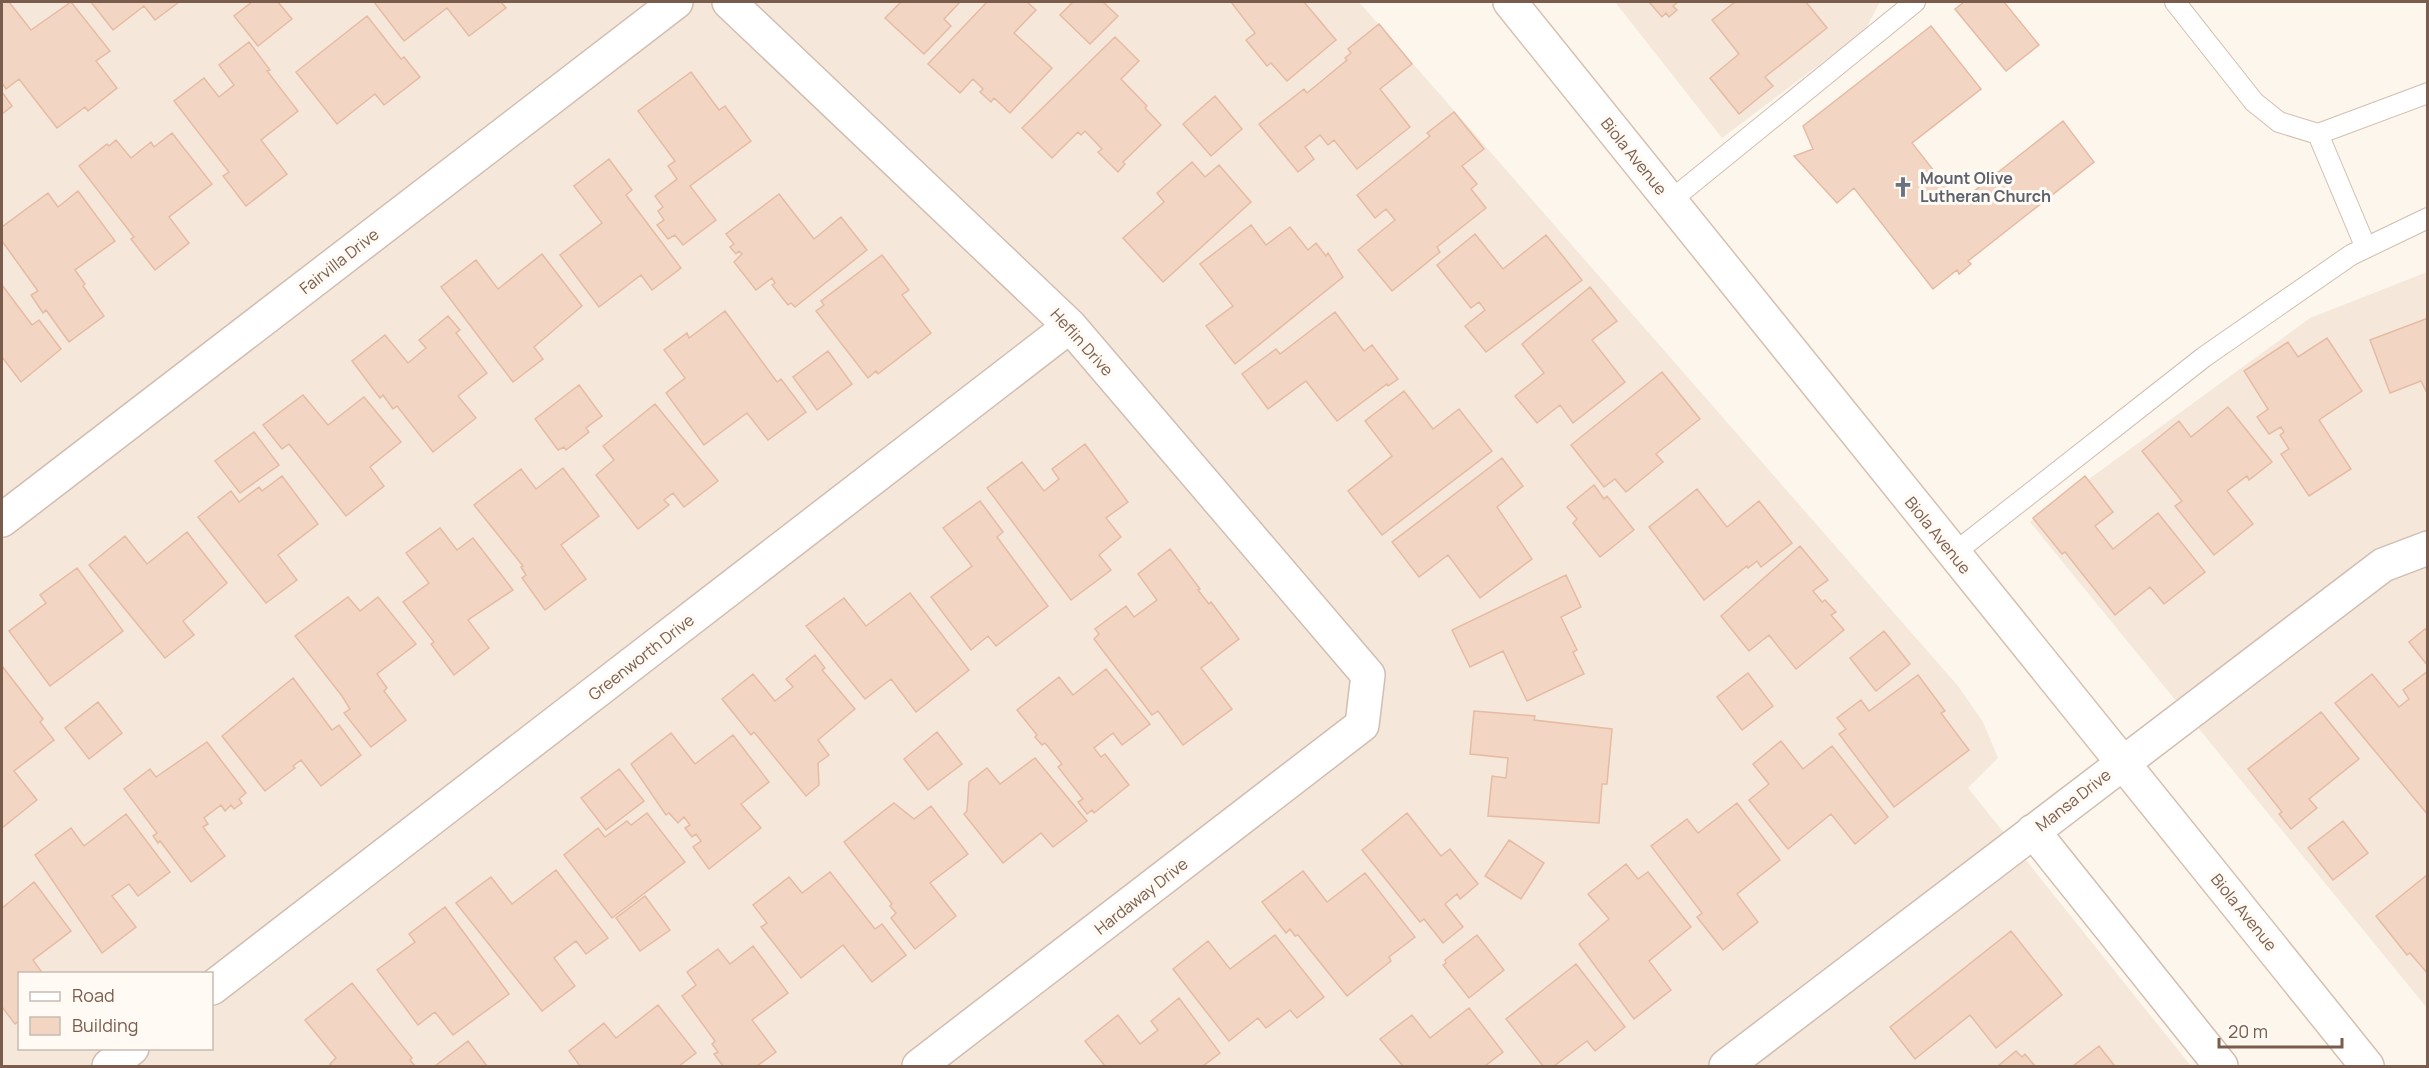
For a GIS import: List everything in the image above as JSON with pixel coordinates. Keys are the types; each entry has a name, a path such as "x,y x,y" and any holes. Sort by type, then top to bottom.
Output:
{"street":[{"name":"Fairvilla Drive","path":"2,520 676,2"},
{"name":"Heflin Drive","path":"729,2 1070,326 1368,675 1362,725"},
{"name":"Biola Avenue","path":"1510,2 2367,1066"},
{"name":"Greenworth Drive","path":"213,986 1070,326"},
{"name":"Mansa Drive","path":"1726,1066 2383,565 2427,548"},
{"name":"Hardaway Drive","path":"919,1066 1362,725"},
{"path":"2033,831 2221,1066"},
{"path":"109,1066 129,1050"}],"lane":[{"path":"1670,201 1915,2"},
{"path":"2175,2 2254,102 2279,122 2318,134 2427,93"},
{"path":"2318,134 2366,248"},
{"path":"1953,554 2204,357 2351,255 2427,218"}],"shaded area":[{"path":"2,2 1359,2 1958,686 1983,722 1998,758 1968,788 2191,1066 2,1066"},
{"path":"1615,2 1880,2 1865,30 1722,138"},
{"path":"2427,272 2427,1008 2030,522 2310,318"}],"building":[{"path":"2,2 9,2 31,30 71,2 110,51 96,61 117,88 88,111 85,107 57,128 19,79 6,89 2,83"},
{"path":"91,2 179,2 155,20 144,6 113,30"},
{"path":"252,2 278,2 292,19 258,46 234,16"},
{"path":"374,2 501,2 506,8 469,36 447,8 404,41"},
{"path":"901,2 960,2 944,19 951,26 924,54 885,18"},
{"path":"987,2 1027,2 1036,10 1014,33 1052,68 1010,113 994,98 991,102 980,92 983,89 973,79 960,93 928,64"},
{"path":"1073,2 1103,2 1118,16 1090,44 1060,15"},
{"path":"1231,2 1304,2 1336,40 1287,81 1271,63 1267,66 1246,40 1255,33"},
{"path":"1649,2 1678,2 1673,6 1677,10 1669,17 1666,13 1662,17"},
{"path":"1735,2 1806,2 1827,28 1765,77 1773,86 1739,114 1710,78 1739,54 1712,20"},
{"path":"1964,2 2004,2 2039,45 2006,71 1955,9"},
{"path":"367,16 401,59 404,57 420,77 384,105 375,94 337,124 296,72"},
{"path":"1379,24 1412,64 1380,89 1410,127 1357,169 1334,140 1328,145 1320,135 1305,147 1314,159 1298,172 1259,124 1304,89 1307,93 1347,60 1345,58 1351,53 1348,49"},
{"path":"1931,26 1981,89 1912,143 1959,203 2063,121 2094,162 1968,261 1971,264 1959,274 1957,270 1933,289 1854,188 1837,203 1794,156 1813,149 1803,126"},
{"path":"1115,37 1139,61 1121,79 1147,106 1145,108 1161,125 1123,162 1125,164 1118,172 1098,152 1102,149 1085,131 1081,135 1078,132 1052,158 1022,128"},
{"path":"249,42 270,70 267,71 298,111 261,140 287,174 246,206 223,176 229,172 174,101 204,78 219,97 234,85 219,65"},
{"path":"691,72 719,110 725,106 751,141 690,186 716,220 683,245 675,235 668,239 657,225 664,220 658,211 663,207 655,196 677,179 668,166 675,161 638,111"},
{"path":"2,92 12,106 2,114"},
{"path":"1215,96 1242,129 1211,156 1183,124"},
{"path":"1454,112 1484,149 1462,166 1477,184 1471,189 1486,208 1437,247 1440,252 1392,291 1358,250 1395,220 1386,209 1375,218 1357,195 1430,136 1427,133"},
{"path":"172,133 212,184 169,217 189,243 155,270 131,239 134,237 79,166 107,144 109,146 116,140 131,158 151,142 154,147"},
{"path":"609,159 632,190 626,195 681,268 652,290 641,275 599,307 560,255 602,223 574,186"},
{"path":"1192,162 1205,177 1219,165 1251,202 1163,282 1123,238 1164,202 1157,193"},
{"path":"78,191 115,241 75,270 104,316 69,342 46,310 43,313 31,295 38,291 2,241 2,227 48,193 58,207"},
{"path":"779,194 814,239 841,217 867,250 795,307 791,303 788,305 772,285 775,283 772,278 756,290 734,262 742,254 739,251 736,254 730,247 734,244 726,234"},
{"path":"1251,225 1266,245 1290,227 1308,250 1316,243 1326,256 1328,253 1343,277 1235,364 1206,326 1233,306 1200,264"},
{"path":"1475,234 1503,269 1546,235 1582,280 1486,352 1465,326 1485,310 1479,302 1471,308 1437,265"},
{"path":"542,254 582,306 534,347 543,359 513,382 441,287 476,260 498,289"},
{"path":"882,255 909,290 902,295 931,333 878,374 876,371 868,378 816,311 824,305 821,301"},
{"path":"2,285 32,325 39,320 61,349 21,382 2,357"},
{"path":"1590,287 1617,321 1592,340 1625,382 1573,423 1560,405 1537,423 1515,396 1544,373 1522,344"},
{"path":"725,311 777,382 781,379 806,412 768,440 747,413 704,445 666,393 685,378 664,350 687,333 689,338"},
{"path":"1335,312 1364,351 1372,345 1398,379 1388,386 1387,384 1337,421 1306,381 1268,409 1242,374 1276,349 1280,354"},
{"path":"448,316 460,330 456,333 487,373 458,396 476,418 433,452 397,406 393,409 383,395 380,398 352,361 385,335 408,363 426,348 419,340"},
{"path":"2428,318 2428,395 2421,381 2390,393 2370,340"},
{"path":"2327,338 2362,391 2319,420 2351,469 2309,496 2281,454 2289,449 2280,435 2284,432 2281,427 2269,434 2257,417 2268,409 2244,371 2288,342 2298,357"},
{"path":"828,351 852,384 817,410 793,377"},
{"path":"1662,372 1700,419 1656,454 1663,462 1626,492 1615,479 1604,487 1571,445"},
{"path":"579,385 602,416 586,428 589,432 566,450 564,447 558,450 535,419"},
{"path":"1404,391 1433,429 1459,409 1492,451 1382,535 1348,491 1392,456 1365,421"},
{"path":"303,395 328,425 364,397 401,442 370,467 384,486 346,516 289,444 282,449 263,425"},
{"path":"655,404 718,481 684,507 673,493 664,500 669,505 638,529 596,475 614,460 603,446"},
{"path":"2228,407 2272,462 2249,480 2247,476 2227,491 2253,524 2214,555 2175,506 2182,501 2142,451 2179,421 2191,437"},
{"path":"254,432 279,465 240,493 215,461"},
{"path":"1085,444 1128,502 1106,518 1121,537 1099,555 1111,570 1071,600 987,488 1022,462 1044,491 1059,479 1052,469"},
{"path":"1502,458 1523,486 1497,507 1532,559 1480,598 1448,555 1419,577 1392,542"},
{"path":"563,468 599,516 561,545 586,579 545,610 522,578 526,575 521,567 523,566 474,505 521,469 536,489"},
{"path":"282,476 318,524 278,555 297,580 266,603 198,517 231,491 239,502 259,487 262,491"},
{"path":"2085,476 2113,512 2095,526 2113,549 2158,513 2205,572 2164,604 2150,587 2115,615 2065,552 2062,554 2033,518"},
{"path":"1594,485 1604,499 1607,496 1634,530 1600,557 1573,523 1577,519 1567,507"},
{"path":"1697,489 1727,527 1759,501 1792,543 1761,567 1757,561 1748,568 1747,566 1704,600 1649,527"},
{"path":"980,501 1003,532 997,537 1048,606 996,646 988,636 971,650 931,597 972,566 943,528"},
{"path":"440,528 457,550 473,538 513,590 468,620 489,648 454,675 431,644 434,642 403,602 429,583 406,553"},
{"path":"187,532 227,583 183,621 194,635 165,658 89,565 125,536 147,564"},
{"path":"1800,546 1828,580 1813,591 1822,602 1825,600 1836,612 1831,615 1844,630 1796,669 1769,635 1749,651 1721,616"},
{"path":"1170,549 1200,589 1198,590 1209,604 1211,602 1239,639 1201,668 1232,709 1183,745 1158,711 1152,715 1094,639 1099,634 1095,629 1126,606 1134,617 1157,600 1138,574"},
{"path":"77,568 123,631 50,686 9,631 46,603 40,595"},
{"path":"1566,575 1581,607 1561,617 1577,650 1573,652 1584,674 1527,701 1503,651 1470,667 1452,630"},
{"path":"910,593 969,670 916,712 891,679 865,699 806,626 844,598 866,626"},
{"path":"348,597 360,611 378,597 416,644 377,674 387,688 384,691 406,720 371,747 344,713 350,709 342,696 295,636"},
{"path":"2425,629 2428,632 2428,666 2409,642"},
{"path":"1884,631 1910,664 1876,691 1850,658"},
{"path":"815,655 825,668 822,670 855,709 818,740 829,755 818,763 819,785 806,796 754,732 751,735 722,699 753,674 775,701 793,687 786,679"},
{"path":"2,666 43,719 40,722 54,740 14,771 37,800 2,828"},
{"path":"1106,669 1150,724 1122,745 1113,733 1094,748 1101,757 1105,754 1129,785 1094,813 1092,810 1087,814 1078,802 1083,799 1058,767 1062,764 1045,743 1042,745 1035,737 1037,735 1017,710 1059,677 1073,695"},
{"path":"2428,671 2428,815 2335,703 2372,674 2399,707 2409,699 2403,690"},
{"path":"1748,673 1773,706 1742,730 1717,697"},
{"path":"1918,675 1945,711 1941,713 1969,750 1894,807 1839,734 1846,729 1837,718 1861,700 1869,711"},
{"path":"293,678 332,730 339,725 361,755 321,786 301,760 293,766 295,768 265,791 222,736"},
{"path":"98,702 122,733 89,759 65,728"},
{"path":"1474,711 1535,716 1534,720 1612,729 1607,784 1602,784 1599,823 1488,816 1492,776 1506,778 1508,758 1470,754"},
{"path":"2321,712 2359,759 2309,799 2317,808 2291,829 2279,814 2282,812 2248,769"},
{"path":"937,732 962,764 928,790 904,759"},
{"path":"671,733 695,764 733,735 769,782 741,804 761,828 709,869 693,847 701,841 696,834 692,837 685,828 690,825 684,817 678,823 669,813 666,815 631,764"},
{"path":"1781,741 1803,769 1832,746 1888,817 1855,844 1831,814 1788,849 1749,800 1769,784 1753,764"},
{"path":"207,742 246,793 239,799 242,803 234,809 231,805 225,811 221,805 204,818 208,824 203,827 225,856 191,882 160,841 158,843 153,836 157,833 124,789 150,769 156,777"},
{"path":"1035,758 1087,821 1053,847 1041,833 1003,863 964,814 967,811 969,782 987,768 1000,784"},
{"path":"619,769 644,801 606,830 581,798"},
{"path":"894,803 914,819 931,806 968,854 930,883 956,916 915,949 891,918 896,913 890,906 892,904 844,842"},
{"path":"1737,803 1780,860 1737,894 1758,922 1723,950 1697,917 1702,913 1651,846 1687,819 1698,833"},
{"path":"647,813 685,862 612,918 564,855 598,828 605,837 627,821 631,825"},
{"path":"1407,813 1441,856 1450,849 1478,884 1460,899 1457,894 1445,904 1463,927 1443,943 1424,919 1420,922 1362,850"},
{"path":"126,814 170,872 138,896 129,884 112,896 136,927 102,953 35,855 71,828 84,846"},
{"path":"2343,821 2368,853 2333,880 2308,848"},
{"path":"1509,840 1544,863 1521,899 1485,876"},
{"path":"1626,864 1638,879 1648,872 1691,927 1649,961 1671,990 1634,1019 1579,944 1609,919 1588,894"},
{"path":"556,870 608,938 586,954 576,941 554,958 575,986 542,1011 456,903 491,877 512,904"},
{"path":"1303,871 1327,902 1365,873 1415,937 1389,957 1391,961 1347,996 1298,935 1295,936 1290,929 1286,933 1262,902"},
{"path":"830,872 875,929 882,924 906,955 872,982 843,945 801,978 761,927 767,923 753,905 789,877 802,893"},
{"path":"2427,875 2428,974 2410,953 2407,955 2376,916"},
{"path":"34,882 71,931 33,960 42,972 18,972 18,1022 15,1024 2,1007 2,908"},
{"path":"645,896 670,930 640,951 616,918"},
{"path":"445,907 509,994 453,1035 435,1012 418,1025 377,970 415,942 409,934"},
{"path":"2011,931 2062,995 1996,1048 1970,1015 1915,1059 1890,1027"},
{"path":"1275,935 1324,997 1297,1018 1290,1010 1266,1028 1258,1018 1229,1041 1173,969 1208,941 1230,969"},
{"path":"1477,935 1504,970 1469,998 1443,965 1446,963 1445,960"},
{"path":"753,946 788,993 752,1020 776,1052 757,1066 723,1066 714,1054 718,1052 712,1044 715,1041 682,996 696,985 687,972 718,949 730,964"},
{"path":"1576,964 1625,1027 1595,1051 1587,1041 1554,1066 1543,1066 1506,1019"},
{"path":"352,983 412,1058 410,1060 415,1066 332,1066 330,1064 336,1058 305,1020"},
{"path":"1179,998 1220,1053 1203,1066 1105,1066 1085,1041 1118,1015 1140,1044 1158,1030 1151,1021"},
{"path":"658,1005 696,1053 679,1066 580,1066 569,1051 604,1023 616,1038"},
{"path":"1469,1008 1503,1052 1485,1066 1403,1066 1380,1039 1412,1015 1430,1038"},
{"path":"468,1041 487,1066 435,1066"},
{"path":"2099,1046 2114,1065 2073,1066"},
{"path":"2016,1051 2022,1057 2025,1054 2035,1066 1998,1066"}],"place":[{"name":"Mount Olive Lutheran Church","path":"1903,187"}]}
